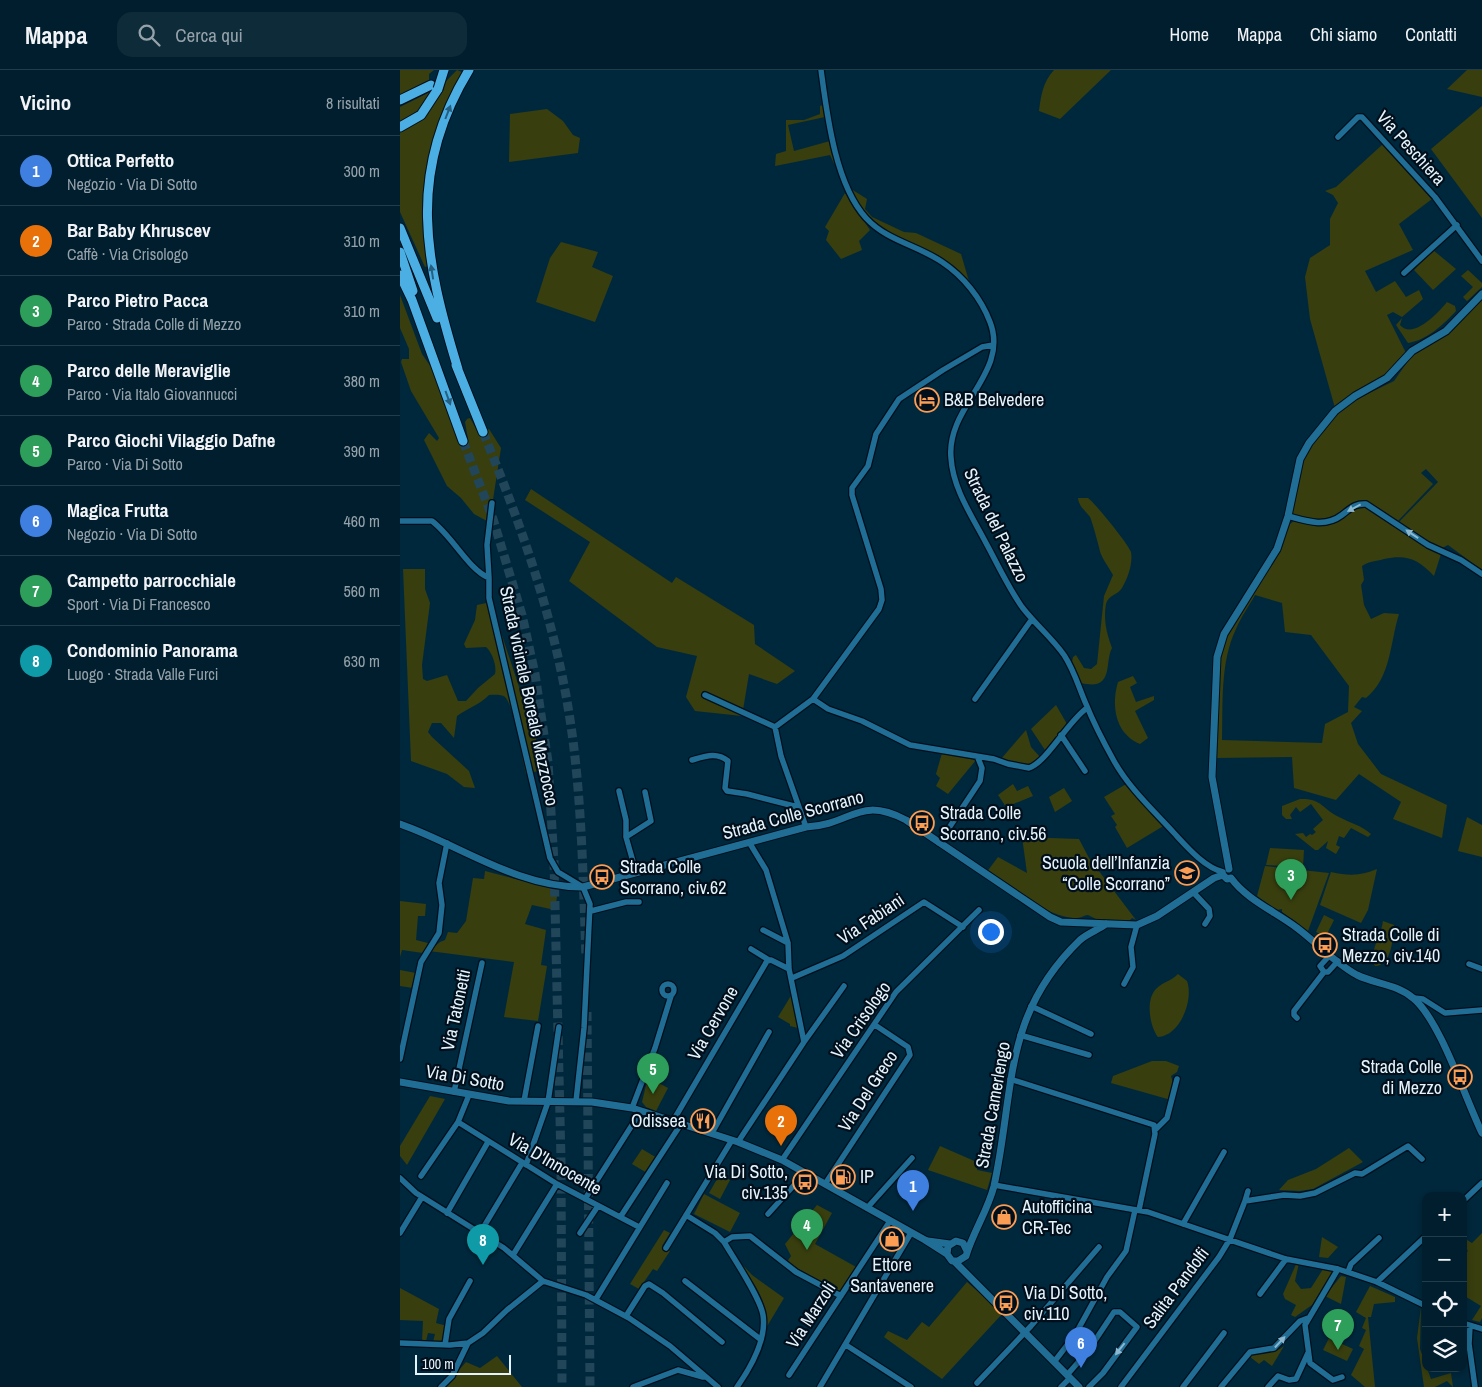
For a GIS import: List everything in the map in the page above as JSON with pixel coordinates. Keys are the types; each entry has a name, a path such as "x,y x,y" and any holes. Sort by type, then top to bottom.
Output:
{"highway":[{"path":"400,126 420,115 444,70"},
{"path":"458,369 433,278 427,210 430,172 439,136 454,98 469,70"},
{"path":"400,100 434,87"},
{"path":"400,228 483,432"},
{"path":"400,252 433,356"},
{"path":"400,275 433,356 464,441"}],"street":[{"name":"Strada del Palazzo","path":"821,70 830,127 846,188 855,205 876,228 903,245 941,262 971,288 991,323 992,356 985,377 959,415 952,434 950,455 952,472 958,488 1012,592 1032,619 1065,656 1115,763 1131,786 1180,839 1211,868 1225,871"},
{"name":"Via Peschiera","path":"1338,137 1358,117 1362,117 1435,197 1482,261"},
{"path":"1404,273 1457,225"},
{"path":"1482,294 1446,331 1412,351 1388,378 1355,396 1328,419 1300,459 1288,516 1271,561 1224,634 1217,657 1212,778 1226,860 1226,878 1231,878 1250,895 1362,977 1403,991 1414,998 1422,1007 1441,1040 1482,1132"},
{"path":"775,727 813,699 879,608 882,600 881,589 852,495 852,488 868,466 876,434 899,399 982,347 993,344"},
{"path":"489,578 487,546 492,503"},
{"path":"1288,516 1310,522 1324,523 1340,516 1353,506 1366,504 1428,545 1461,560 1482,574"},
{"name":"Strada vicinale Boreale Mazzocco","path":"400,521 432,521 456,544 479,574 489,578 489,598 493,617 550,858 558,872 583,887"},
{"path":"975,699 1032,619"},
{"path":"705,695 775,727"},
{"path":"813,699 828,709 862,721 910,745 1032,767 1078,715 1088,708"},
{"path":"775,727 781,756 806,827"},
{"path":"1061,735 1085,771"},
{"path":"692,760 712,755 723,757 728,761 725,788 727,791 798,807"},
{"path":"939,843 980,781 982,768 978,758"},
{"path":"619,791 626,820 626,837 636,872"},
{"path":"626,837 651,821 645,792"},
{"name":"Strada Colle Scorrano","path":"400,824 528,879 556,886 583,887 806,827 828,823 868,809 882,809 906,820 1056,921 1106,924 1137,925 1157,916 1225,871"},
{"path":"750,842 766,870 788,943 789,969 804,1042"},
{"path":"400,1059 421,962 439,933 442,905 439,883 448,843"},
{"path":"576,1101 584,1028 591,911 583,887"},
{"path":"1193,892 1209,909 1210,916 1205,924"},
{"path":"591,911 626,902 639,902"},
{"name":"Via Fabiani","path":"792,978 843,956 924,902 963,927"},
{"name":"Via Crisologo","path":"782,1160 896,992 979,910"},
{"name":"Strada Camerlengo","path":"966,1254 994,1185 1010,1080 1020,1035 1031,1006 1047,978 1081,939 1106,924"},
{"path":"1124,984 1133,967 1131,947 1137,925"},
{"path":"763,930 788,943"},
{"path":"751,949 789,969"},
{"path":"1324,972 1320,966 1330,955"},
{"name":"Via Cervone","path":"673,1121 769,960"},
{"path":"1297,1018 1294,1016 1294,1011 1324,972 1328,972 1338,961"},
{"name":"Via Tatonetti","path":"454,1092 482,963"},
{"path":"1469,964 1482,969"},
{"path":"666,1248 735,1141 844,986"},
{"path":"632,1108 655,1048 670,996"},
{"path":"1414,998 1423,999 1445,1013 1482,1010"},
{"path":"1031,1006 1091,1034"},
{"name":"Via Del Greco","path":"825,1184 910,1055 908,1047 874,1025"},
{"name":"Via Di Sotto","path":"524,1101 538,1026"},
{"path":"480,1233 524,1164 548,1102 559,1027"},
{"path":"712,1133 769,1032"},
{"path":"1020,1035 1089,1055"},
{"path":"1054,1362 1074,1335 1107,1277 1126,1250 1156,1130 1168,1118 1178,1079"},
{"path":"1010,1080 1151,1123 1156,1130"},
{"name":"Via Di Sotto","path":"400,1082 469,1095 524,1101 604,1103 632,1108 712,1133 782,1160 947,1254"},
{"path":"421,1176 458,1122 469,1095"},
{"path":"585,1199 640,1111"},
{"name":"Via D'Innocente","path":"458,1122 557,1184 639,1227"},
{"path":"621,1216 681,1124"},
{"path":"447,1213 488,1142"},
{"path":"1245,1202 1284,1195 1300,1196 1315,1193 1355,1173 1362,1174 1408,1146 1422,1159"},
{"path":"1183,1224 1224,1152"},
{"path":"867,1208 912,1158"},
{"path":"768,1214 805,1173"},
{"path":"401,1182 513,1255 544,1281 596,1299 626,1316 670,1346 718,1387"},
{"path":"596,1299 667,1183"},
{"path":"1467,1196 1482,1183"},
{"path":"513,1255 557,1184"},
{"path":"994,1185 1137,1210 1230,1239 1286,1259 1348,1272 1377,1282 1422,1304"},
{"name":"Salita Pandolfi","path":"1121,1387 1230,1239 1248,1191"},
{"path":"400,1233 422,1197"},
{"path":"580,1233 598,1206"},
{"path":"686,1215 715,1233 724,1242 761,1308 763,1320 760,1339 753,1362 737,1387"},
{"name":"Via Marzoli","path":"789,1375 890,1221"},
{"path":"820,1387 911,1233"},
{"path":"973,1234 950,1244 947,1254 1079,1387"},
{"path":"724,1242 732,1237 750,1236 796,1272 841,1296"},
{"path":"1377,1282 1425,1237"},
{"path":"1348,1272 1351,1264 1379,1238"},
{"name":"Via Di Sotto","path":"924,1240 950,1244"},
{"path":"959,1241 964,1245 972,1278"},
{"path":"977,1383 1025,1332 1099,1247"},
{"path":"955,1262 961,1260 966,1254"},
{"path":"1260,1294 1286,1259"},
{"path":"1338,1269 1308,1318 1306,1325 1310,1363 1318,1371 1333,1380 1342,1377"},
{"path":"444,1345 450,1319 470,1280"},
{"path":"400,1343 444,1345 468,1343 484,1333 507,1310 544,1281"},
{"path":"685,1281 760,1339"},
{"path":"626,1316 649,1284 663,1293 722,1342"},
{"path":"1061,1387 1114,1312 1120,1312 1137,1327 1103,1373 1089,1387"},
{"path":"1221,1387 1250,1352 1274,1348 1294,1326 1308,1318"},
{"path":"1467,1325 1482,1329"},
{"path":"1470,1326 1469,1344 1475,1387"},
{"path":"1182,1387 1224,1333"},
{"path":"442,1387 452,1376 468,1343"},
{"path":"846,1345 911,1387"},
{"path":"1268,1387 1278,1376 1289,1380 1296,1379 1308,1352"},
{"path":"633,1387 678,1370 706,1377"}],"green space":[{"path":"400,70 434,70 429,74 429,81 400,95"},
{"path":"457,70 464,73 452,95 424,213 428,266 425,267 400,212 400,130 423,117 443,85"},
{"path":"1054,70 1111,70 1060,119 1039,111 1043,89 1047,79"},
{"path":"1467,70 1482,70 1482,97 1447,89"},
{"path":"430,92 419,110 400,122 400,107"},
{"path":"823,105 825,117 788,125 794,151 830,141 843,182 830,155 775,166 776,154 786,151 786,120 804,120 820,114 820,106"},
{"path":"1482,106 1482,218 1431,149"},
{"path":"547,109 563,121 573,135 580,138 578,153 509,162 510,114"},
{"path":"1383,144 1432,199 1399,224 1413,250 1365,271 1376,292 1395,281 1406,297 1419,290 1423,299 1402,317 1393,312 1387,315 1406,353 1382,379 1335,408 1310,319 1305,277 1310,258 1330,245 1330,219 1338,203 1333,195 1325,191 1336,187"},
{"path":"848,187 867,199 865,209 872,217 904,232 916,233 961,254 971,288 941,262 903,245 867,219"},
{"path":"845,193 870,230 859,241 862,250 841,259 826,240 829,231 825,227"},
{"path":"561,242 598,252 592,267 613,276 595,322 536,302 550,258"},
{"path":"1433,250 1456,269 1433,290 1414,270"},
{"path":"1468,270 1482,283 1482,287 1467,301 1463,297 1473,287 1461,276"},
{"path":"400,295 422,354 433,370 460,442 468,439 465,422 470,418 479,434 489,429 501,448 490,519 487,521 474,514 461,498 447,486 424,440 429,433 437,441 439,438 411,391 401,362 402,359 409,359 409,349 400,328"},
{"path":"1482,299 1482,570 1448,545 1440,549 1399,522 1438,482 1426,469 1421,473 1433,484 1396,523 1441,554 1434,576 1423,565 1412,559 1399,557 1371,562 1362,566 1364,580 1361,585 1364,605 1371,619 1384,613 1399,614 1385,670 1374,690 1366,698 1362,697 1354,707 1362,711 1351,723 1358,744 1381,774 1447,805 1442,838 1393,819 1401,802 1359,774 1336,800 1294,788 1292,757 1216,758 1218,666 1226,636 1249,595 1272,565 1290,524 1295,520 1288,516 1298,468 1306,451 1337,412 1357,399 1394,381 1413,354 1452,331","holes":["1255,595 1282,603 1285,632 1311,635 1349,686 1348,712 1325,724 1322,743 1222,740 1225,669 1227,655 1236,629"]},
{"path":"1447,302 1455,306 1456,311 1422,339 1408,343 1396,325 1402,318 1400,325 1405,329 1418,327 1432,318"},
{"path":"531,489 672,583 676,577 754,625 755,644 795,671 777,684 749,674 742,716 695,711 686,697 697,656 657,647 569,581 590,542 525,500"},
{"path":"1078,498 1088,498 1111,524 1131,552 1130,570 1124,584 1106,604 1106,627 1112,648 1106,674 1099,683 1092,684 1081,683 1072,662 1073,657 1076,655 1084,668 1091,669 1097,664 1104,596 1113,575 1101,554 1090,517 1081,506"},
{"path":"403,569 425,569 425,589 430,603 422,665 423,679 427,681 447,675 458,701 466,701 495,674 493,659 486,647 466,648 464,644 475,620 477,605 491,602 546,769 526,774 512,710 502,695 489,695 457,716 454,738 441,723 432,723 428,732 469,771 475,788 464,787 447,774 411,761"},
{"path":"1133,676 1137,683 1130,687 1136,702 1154,696 1154,700 1135,711 1148,738 1140,744 1125,733 1120,726 1115,709 1118,682"},
{"path":"1056,705 1067,724 1045,750 1031,729"},
{"path":"1026,730 1031,747 1040,757 1028,765 1001,759"},
{"path":"942,753 976,760 948,794 936,786 940,778 936,774"},
{"path":"1128,783 1165,825 1127,848 1111,816 1115,814 1104,797"},
{"path":"1013,784 1017,791 1028,786 1033,796 1006,807 998,795"},
{"path":"1064,788 1072,801 1055,812 1049,797"},
{"path":"1300,799 1318,802 1333,814 1371,834 1368,837 1351,828 1344,838 1339,836 1336,845 1340,847 1336,854 1326,848 1328,841 1318,850 1315,850 1295,834 1303,833 1306,837 1310,834 1312,835 1316,832 1313,829 1323,820 1311,804 1300,812 1296,807 1290,815 1292,819 1286,819 1282,815 1282,806"},
{"path":"1467,817 1482,825 1482,857 1458,851"},
{"path":"1022,837 1079,839 1089,858 1136,920 1132,918 1129,921 1096,919 1088,915 1080,918 1066,917 1030,901 986,873 998,857 1027,873"},
{"path":"1270,848 1304,850 1303,867 1266,865"},
{"path":"1265,866 1329,873 1308,931 1282,912 1282,909 1277,910 1257,896"},
{"path":"1377,869 1368,910 1361,923 1320,905 1331,872 1355,875"},
{"path":"485,871 558,890 555,910 532,905 525,924 546,930 541,965 547,966 538,1021 504,1017 514,962 429,951 445,940 448,932 457,933 466,921 473,878 484,879"},
{"path":"400,901 426,904 425,916 418,916 416,940 428,943 423,953 402,950 400,957"},
{"path":"1324,915 1334,920 1326,936 1316,932"},
{"path":"1383,921 1394,925 1392,943 1385,961 1381,965 1375,966 1373,956"},
{"path":"400,970 416,973 413,988 400,986"},
{"path":"1178,974 1187,981 1189,998 1187,1007 1179,1024 1166,1035 1158,1037 1151,1020 1151,1000 1158,987"},
{"path":"792,994 798,1028 790,1026 790,1024 778,1017"},
{"path":"1152,1061 1166,1061 1179,1066 1177,1072 1171,1076 1174,1086 1171,1100 1111,1083 1113,1076"},
{"path":"648,1077 668,1088 656,1111 646,1107 642,1102"},
{"path":"430,1096 445,1099 407,1165 400,1156 400,1146"},
{"path":"940,1146 979,1163 977,1170 992,1173 987,1190 928,1170"},
{"path":"1349,1148 1363,1162 1313,1189 1300,1191 1279,1190 1288,1180 1316,1169"},
{"path":"642,1149 657,1158 647,1173 632,1164"},
{"path":"720,1174 730,1180 720,1199 709,1193"},
{"path":"704,1194 740,1213 730,1232 694,1214"},
{"path":"817,1205 832,1213 815,1244 858,1268 841,1294 787,1262 791,1256 785,1244"},
{"path":"664,1230 670,1233 662,1246 670,1251 657,1271 653,1269 639,1289 630,1284"},
{"path":"1482,1233 1482,1318 1480,1322 1472,1320 1481,1306 1467,1297 1467,1240 1472,1243"},
{"path":"1322,1237 1338,1247 1328,1258 1319,1257"},
{"path":"736,1258 752,1275 784,1298 766,1328 766,1317 762,1299"},
{"path":"1297,1262 1299,1263 1295,1281 1301,1289 1311,1288 1323,1269 1333,1271 1312,1305 1295,1317 1291,1315 1296,1305 1285,1299 1283,1294"},
{"path":"1341,1276 1346,1277 1341,1304 1325,1296"},
{"path":"967,1282 1003,1313 942,1379 884,1337 888,1331 907,1340 922,1322 929,1327"},
{"path":"1370,1286 1395,1297 1395,1302 1374,1304 1371,1317 1368,1317 1375,1387 1365,1387 1351,1375 1364,1349 1359,1346 1366,1330 1362,1328 1366,1318 1356,1312"},
{"path":"400,1288 439,1309 436,1323 447,1326 444,1343 433,1342 435,1334 428,1333 426,1341 422,1341 423,1321 400,1320"},
{"path":"1421,1307 1420,1349 1422,1354 1422,1372 1428,1372 1431,1379 1451,1373 1453,1387 1447,1381 1435,1387 1424,1387 1417,1338"},
{"path":"1329,1338 1353,1349 1347,1361 1323,1350"},
{"path":"1284,1346 1272,1366 1264,1360 1259,1364 1249,1356 1276,1351"},
{"path":"497,1356 522,1387 444,1387 466,1362 480,1368"}],"tunnel":[{"path":"483,432 536,576 565,688 578,783 586,957"},
{"path":"463,441 493,519 522,615 535,674 548,762 554,862 561,1160 562,1387"},
{"path":"587,1012 590,1387"}],"place":[{"name":"B&B Belvedere","path":"927,400"},
{"name":"Strada Colle Scorrano, civ.56","path":"922,823"},
{"name":"Scuola dell’Infanzia “Colle Scorrano”","path":"1187,873"},
{"name":"Strada Colle Scorrano, civ.62","path":"602,877"},
{"name":"Parco Pietro Pacca","path":"1291,900"},
{"name":"Strada Colle di Mezzo, civ.140","path":"1325,945"},
{"name":"Strada Colle di Mezzo","path":"1460,1077"},
{"name":"Parco Giochi Vilaggio Dafne","path":"653,1094"},
{"name":"Odissea","path":"703,1121"},
{"name":"Bar Baby Khruscev","path":"781,1146"},
{"name":"IP","path":"843,1177"},
{"name":"Via Di Sotto, civ.135","path":"805,1182"},
{"name":"Ottica Perfetto","path":"913,1211"},
{"name":"Autofficina CR-Tec","path":"1004,1217"},
{"name":"Ettore Santavenere","path":"892,1239"},
{"name":"Parco delle Meraviglie","path":"807,1250"},
{"name":"Condominio Panorama","path":"483,1265"},
{"name":"Via Di Sotto, civ.110","path":"1006,1303"},
{"name":"Campetto parrocchiale","path":"1338,1350"},
{"name":"Magica Frutta","path":"1081,1368"}]}
